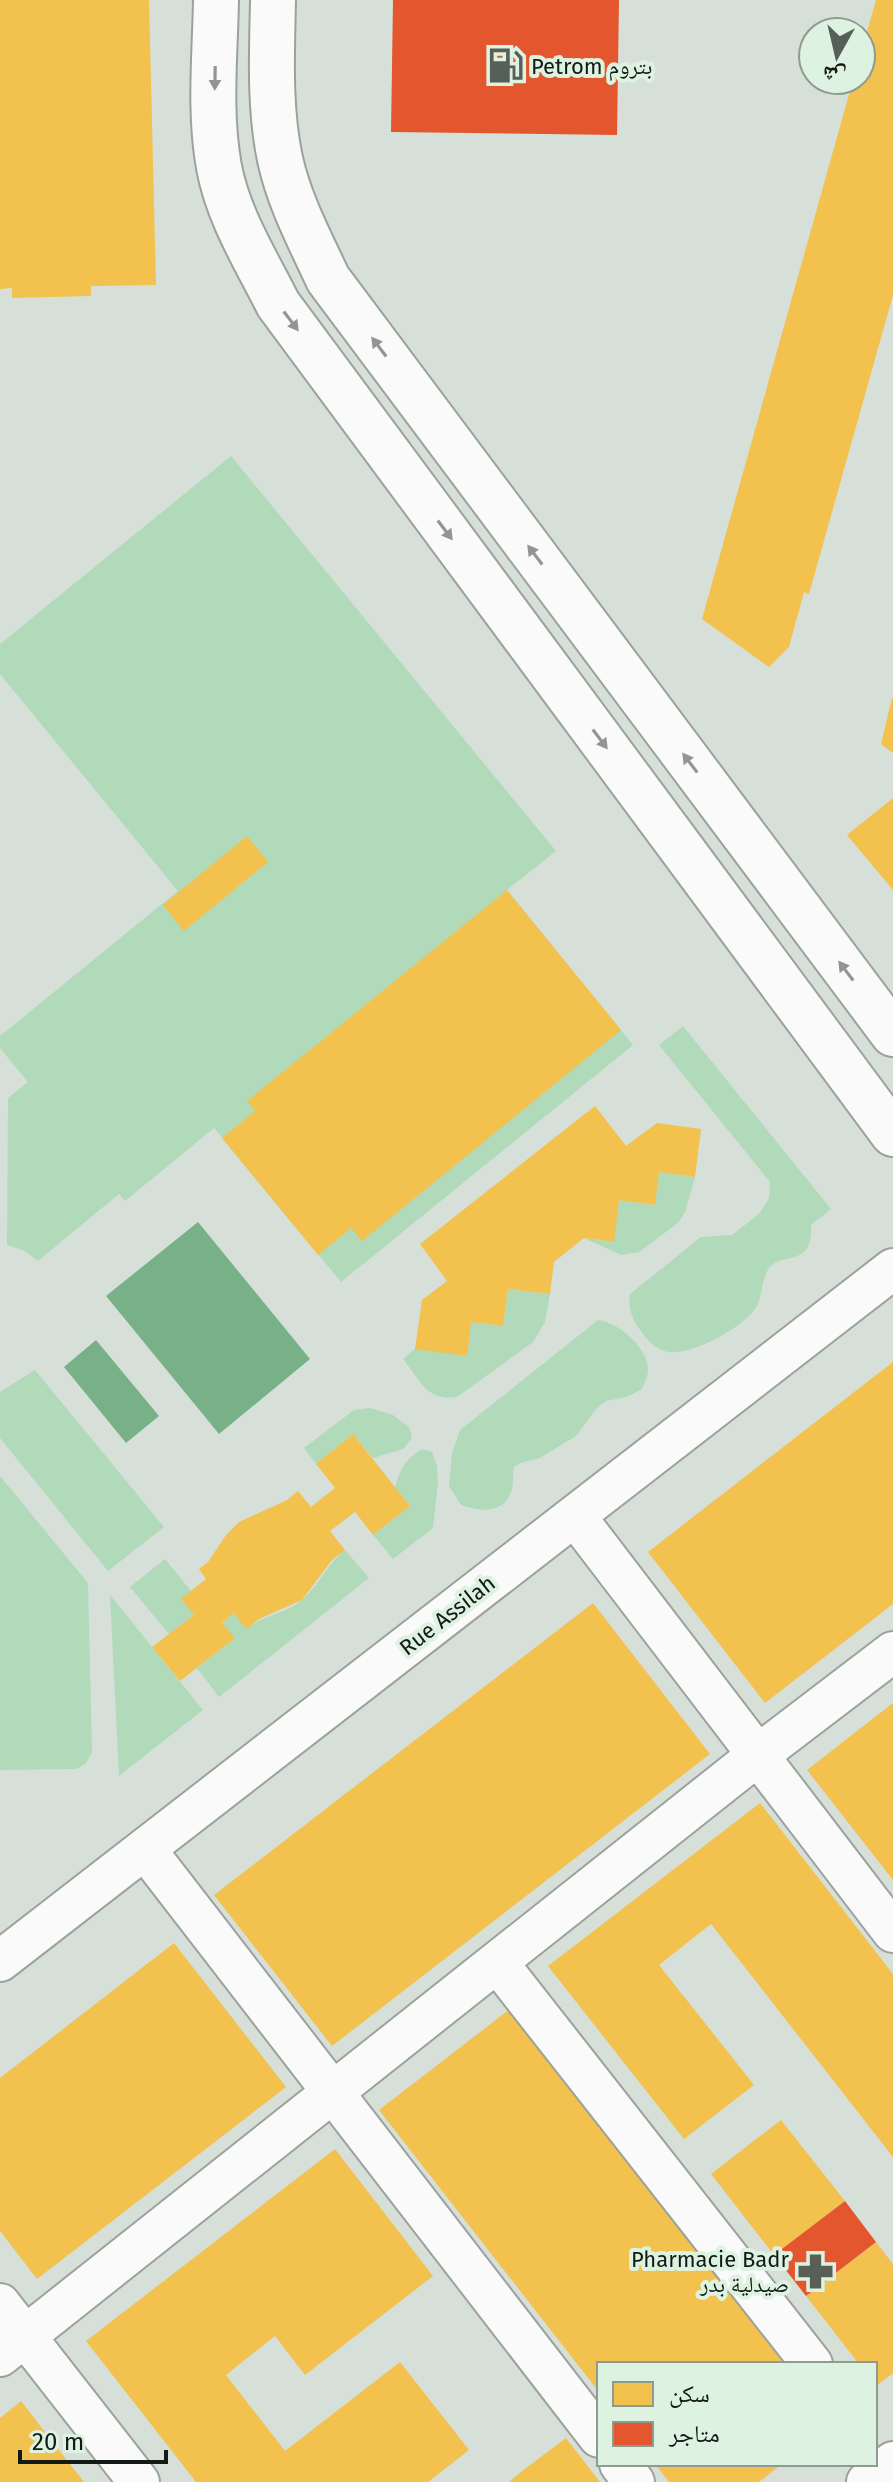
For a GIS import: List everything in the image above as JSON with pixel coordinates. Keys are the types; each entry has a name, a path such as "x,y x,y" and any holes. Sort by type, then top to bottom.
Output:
{"main road":[{"path":"216,0 214,105 219,168 237,223 278,304 893,1134"},
{"path":"273,0 272,97 279,159 292,201 328,279 893,1034"}],"street":[{"name":"Rue Assilah","path":"0,1961 893,1269"},
{"path":"575,1516 893,1932"},
{"path":"12,2346 758,1755 893,1652"},
{"path":"145,1849 597,2434"},
{"path":"497,1962 810,2362"},
{"path":"0,2304 12,2346 139,2482"},
{"path":"622,2466 634,2482"}],"shaded area":[{"path":"231,456 556,851 507,890 633,1045 341,1282 214,1128 125,1201 119,1194 38,1261 23,1250 7,1245 8,1098 28,1082 0,1048 0,1036 178,891 0,674 0,644"},
{"path":"683,1026 831,1209 811,1225 810,1239 802,1253 769,1268 758,1305 739,1324 702,1345 668,1352 651,1343 639,1329 631,1313 630,1294 701,1237 732,1235 759,1214 769,1198 770,1182 659,1045"},
{"path":"659,1172 695,1177 685,1212 678,1223 639,1252 621,1255 584,1238 613,1242 619,1200 654,1205"},
{"path":"198,1222 310,1359 219,1434 106,1296"},
{"path":"508,1289 550,1294 545,1322 533,1342 457,1397 447,1398 431,1393 403,1359 415,1349 471,1322 503,1326"},
{"path":"598,1320 623,1331 638,1345 648,1371 642,1389 627,1397 606,1401 576,1436 538,1459 514,1467 512,1489 502,1505 482,1510 461,1505 449,1486 452,1453 460,1430"},
{"path":"96,1340 159,1416 126,1443 64,1367"},
{"path":"35,1370 164,1527 108,1571 0,1438 0,1392"},
{"path":"370,1408 393,1415 409,1427 412,1438 403,1449 373,1458 353,1434 316,1464 304,1448 354,1410"},
{"path":"422,1449 432,1452 437,1466 433,1528 393,1559 373,1535 410,1506 395,1487 404,1465"},
{"path":"0,1476 88,1583 92,1752 86,1763 77,1769 0,1770"},
{"path":"345,1550 369,1578 219,1697 197,1668 234,1639 222,1623 234,1613 247,1628 297,1604"},
{"path":"165,1559 191,1591 194,1615 169,1634 130,1587"},
{"path":"110,1595 203,1710 119,1776"}],"building: سكن":[{"path":"0,0 149,0 156,285 91,286 91,296 12,298 12,288 0,289"},
{"path":"876,0 893,0 893,295 809,594 804,592 789,647 769,667 702,619 849,96 877,96 877,16 871,16"},
{"path":"893,698 893,753 881,744"},
{"path":"893,798 893,890 847,835"},
{"path":"247,836 268,862 184,931 163,905"},
{"path":"507,890 621,1030 362,1241 351,1228 318,1255 222,1138 255,1111 247,1101"},
{"path":"595,1106 626,1146 657,1123 701,1129 695,1177 659,1172 655,1205 619,1200 614,1242 584,1238 554,1262 550,1294 508,1289 503,1326 471,1322 467,1356 415,1349 422,1300 447,1281 420,1244"},
{"path":"893,1362 893,1604 765,1703 648,1552"},
{"path":"353,1434 410,1506 373,1535 355,1512 330,1531 345,1550 332,1560 302,1600 259,1619 246,1629 234,1613 222,1623 235,1638 180,1681 152,1647 194,1615 181,1599 206,1579 199,1569 239,1522 287,1500 298,1491 311,1507 335,1488 316,1464"},
{"path":"593,1603 710,1754 332,2046 214,1895"},
{"path":"893,1703 893,1880 807,1770"},
{"path":"760,1803 893,1974 893,2157 711,1924 659,1965 754,2085 684,2139 548,1966"},
{"path":"174,1943 286,2087 37,2279 0,2231 0,2078"},
{"path":"510,2009 785,2362 597,2362 597,2389 379,2110"},
{"path":"781,2120 845,2201 774,2255 711,2174"},
{"path":"335,2149 433,2276 305,2375 275,2336 226,2375 285,2451 400,2362 469,2450 428,2482 196,2482 86,2341"},
{"path":"876,2242 893,2264 893,2373 877,2385 877,2362 857,2362 806,2296"},
{"path":"21,2401 84,2482 0,2482 0,2418"},
{"path":"566,2438 600,2482 509,2482 522,2471"},
{"path":"657,2466 779,2466 759,2482 669,2482"}],"building: متاجر":[{"name":"Petrom بتروم","path":"393,0 619,0 617,135 391,132"},
{"path":"845,2201 876,2242 806,2296 774,2255"}],"place":[{"name":"Petrom بتروم","path":"505,66"},
{"name":"Pharmacie Badr صيدلية بدر","path":"815,2272"}]}
